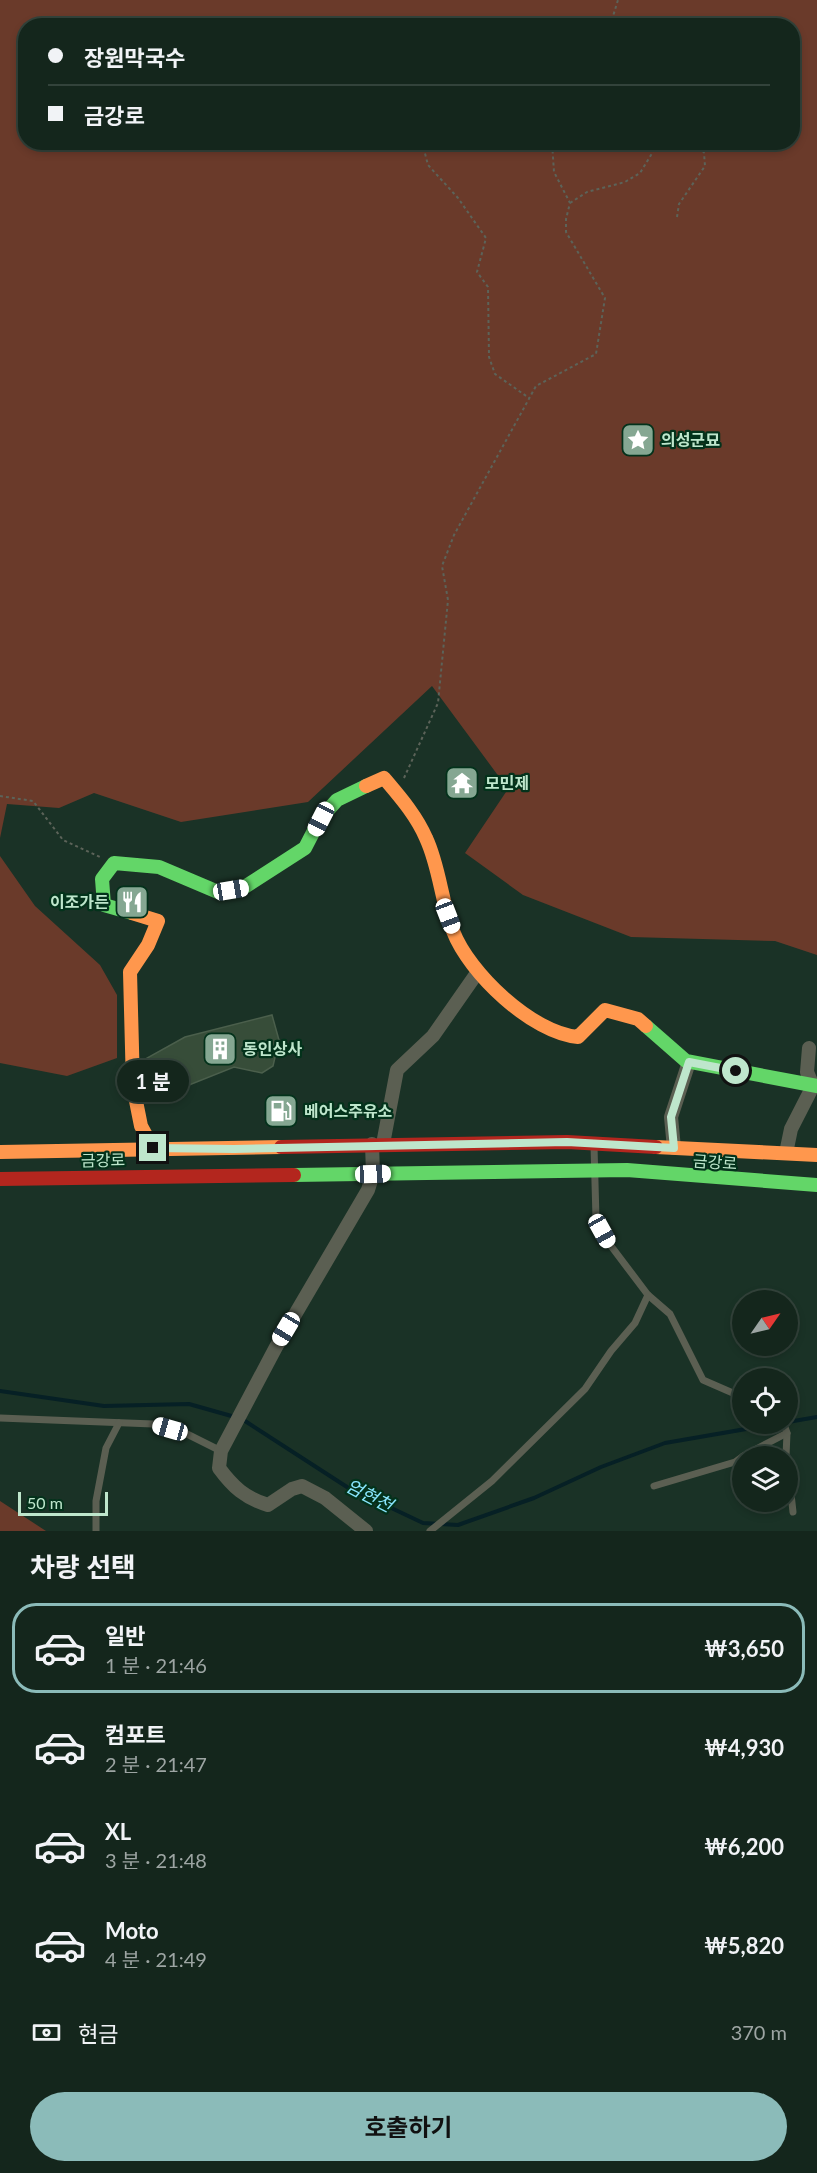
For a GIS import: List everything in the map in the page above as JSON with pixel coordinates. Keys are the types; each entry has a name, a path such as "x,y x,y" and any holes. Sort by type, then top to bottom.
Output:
{"main road":[{"path":"153,1148 141,1125 134,1086 130,972 148,945 158,921 104,905 102,879 114,863 159,867 218,892 243,888 305,848 321,819 337,800 384,778 425,834 440,870 448,916 462,952 477,973 527,1016 563,1037 578,1037 605,1010 639,1019 689,1062 815,1086"},
{"name":"금강로","path":"0,1152 153,1148 234,1149 378,1144 594,1143 817,1155"},
{"name":"금강로","path":"0,1179 627,1170 817,1185"}],"street":[{"path":"366,1531 325,1498 302,1486 292,1489 268,1505 235,1490 219,1468 221,1451 252,1391 368,1190 397,1070 433,1036 477,973"},
{"path":"786,1153 791,1129 815,1086 807,1072 809,1048"},
{"path":"674,1148 671,1117 689,1062"}],"lane":[{"path":"594,1143 596,1219 608,1242 648,1294 670,1314 703,1380 732,1393"},
{"path":"430,1531 513,1462 585,1389 611,1351 635,1323 648,1294"},
{"path":"0,1418 119,1423 164,1428 187,1434 221,1451"},
{"path":"96,1531 96,1501 106,1448 119,1423"},
{"path":"762,1446 783,1434"},
{"path":"654,1486 732,1463"}],"path":[{"path":"612,18 618,0"},
{"path":"424,150 428,165 458,198 486,238 477,272 488,287 489,357 495,375 530,399"},
{"path":"397,794 438,703 448,600 442,566 454,535 536,386 596,354 604,298 566,232 570,203 554,172 553,150"},
{"path":"570,203 586,192 625,182 640,173 654,150"},
{"path":"677,218 678,204 705,166 702,150"},
{"path":"0,796 33,801 63,840 114,863"}],"shaded area":[{"path":"0,0 817,0 817,955 775,941 631,937 523,895 465,853 508,789 432,686 308,802 181,822 94,793 59,808 7,804 0,838"},
{"path":"0,856 35,906 100,965 117,995 117,1058 67,1076 0,1063"},
{"path":"0,1501 46,1531 0,1531"}],"building":[{"name":"동인상사","path":"272,1015 279,1040 273,1066 262,1073 234,1067 159,1097 147,1058 185,1037"}],"waterway":[{"name":"엄현천","path":"0,1391 104,1406 189,1404 235,1417"},
{"name":"엄현천","path":"798,1420 817,1417"},
{"name":"엄현천","path":"242,1419 347,1487 423,1523 458,1525 534,1498 601,1467 665,1443 732,1431"}],"traffic: fast":[{"path":"132,913 104,905 102,879 114,863 159,867 218,892 243,888 305,848 320,819 337,800 366,786"},
{"path":"646,1026 686,1061 817,1086"},
{"path":"294,1175 627,1170 817,1185"}],"traffic: slow":[{"path":"366,786 384,778 413,814 431,849 453,931 473,965 504,998 541,1025 578,1037 605,1010 638,1019 646,1026"},
{"path":"132,913 158,921 148,945 130,972 133,1086 141,1126 153,1148"},
{"path":"0,1152 281,1147"},
{"path":"656,1147 817,1155"}],"traffic: jam":[{"path":"281,1147 567,1142 656,1147"},
{"path":"0,1179 294,1175"}],"place":[{"name":"의성군묘","path":"638,440"},
{"name":"모민제","path":"462,783"},
{"name":"이조가든","path":"132,902"},
{"name":"동인상사","path":"220,1049"},
{"name":"베어스주유소","path":"281,1111"}],"route":[{"path":"153,1148 234,1149 372,1144 567,1142 674,1148 671,1117 689,1062 736,1071"}]}
